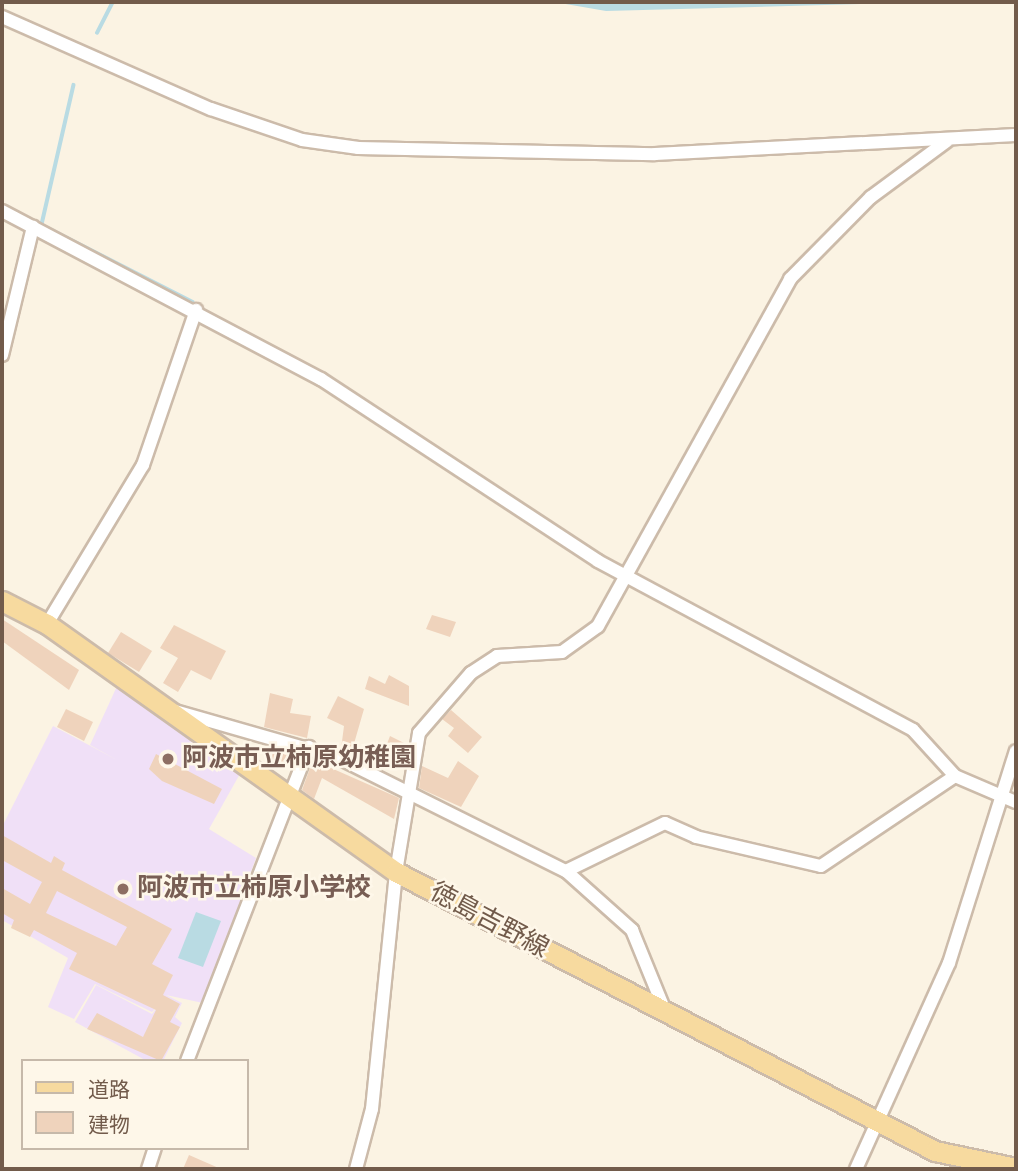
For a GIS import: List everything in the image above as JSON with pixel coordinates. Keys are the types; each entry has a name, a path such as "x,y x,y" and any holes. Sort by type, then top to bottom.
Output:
{"main road":[{"name":"徳島吉野線","path":"7,600 47,624 292,801 396,872 935,1151 1016,1168"}],"street":[{"path":"2,17 211,109 302,140 346,146 655,154 947,141 1016,135"},
{"path":"356,1169 372,1109 390,978 396,872 419,733 471,673 497,656 562,652 586,639 626,576 790,279 871,197 947,141"},
{"path":"2,211 196,310 321,379 626,576 913,730 956,775 1010,800"},
{"path":"2,355 33,228"},
{"path":"47,624 143,465 196,310"},
{"path":"168,710 309,747 409,788 566,871 632,930 666,1012"},
{"path":"188,1059 243,909 292,801 309,747"},
{"path":"856,1169 948,963 1010,800 1016,751"},
{"path":"566,871 665,823 696,837 821,866 956,775"},
{"path":"148,1169 155,1150"}],"shaded area":[{"name":"阿波市立柿原小学校","path":"118,684 241,772 209,829 256,858 203,1003 166,995 182,1003 175,1017 182,1023 164,1059 143,1059 75,1022 96,985 152,1014 164,999 152,1012 95,984 74,1019 48,1007 68,958 2,920 2,827 53,726 117,760 90,745"}],"water":[{"path":"554,2 932,2 606,11"},
{"path":"196,912 221,921 203,967 178,958"}],"building":[{"path":"432,615 456,622 450,637 426,629"},
{"path":"2,619 79,670 69,690 2,641"},
{"path":"174,625 226,651 211,680 191,670 178,692 163,683 178,658 160,648"},
{"path":"121,632 152,651 139,672 108,653"},
{"path":"389,675 409,686 409,706 365,689 369,676 385,684"},
{"path":"270,693 293,699 290,713 311,716 307,738 264,727"},
{"path":"338,696 364,709 351,754 341,749 344,726 327,718"},
{"path":"66,709 93,722 84,741 57,727"},
{"path":"451,710 482,737 468,753 448,736 454,728 442,719"},
{"path":"390,736 408,745 404,768 382,757"},
{"path":"274,748 290,753 287,769 270,765"},
{"path":"156,754 222,789 214,804 162,781 149,769"},
{"path":"313,760 399,798 394,819 322,778 314,799 302,790"},
{"path":"458,761 479,776 461,807 419,788 422,766 448,778"},
{"path":"2,835 51,863 54,856 65,863 62,870 172,929 152,964 173,975 163,995 180,1004 170,1022 180,1027 162,1059 156,1059 87,1029 97,1013 143,1037 156,1010 69,969 77,953 34,930 30,937 11,928 14,920 2,913 2,888 30,904 42,882 2,860","holes":["57,891 127,927 116,946 46,913"]},
{"path":"189,1155 221,1169 183,1169"}],"waterway":[{"path":"97,33 113,2"},
{"path":"74,85 42,225 193,302"}],"place":[{"name":"阿波市立柿原幼稚園","path":"168,759"},
{"name":"阿波市立柿原小学校","path":"123,889"}]}
